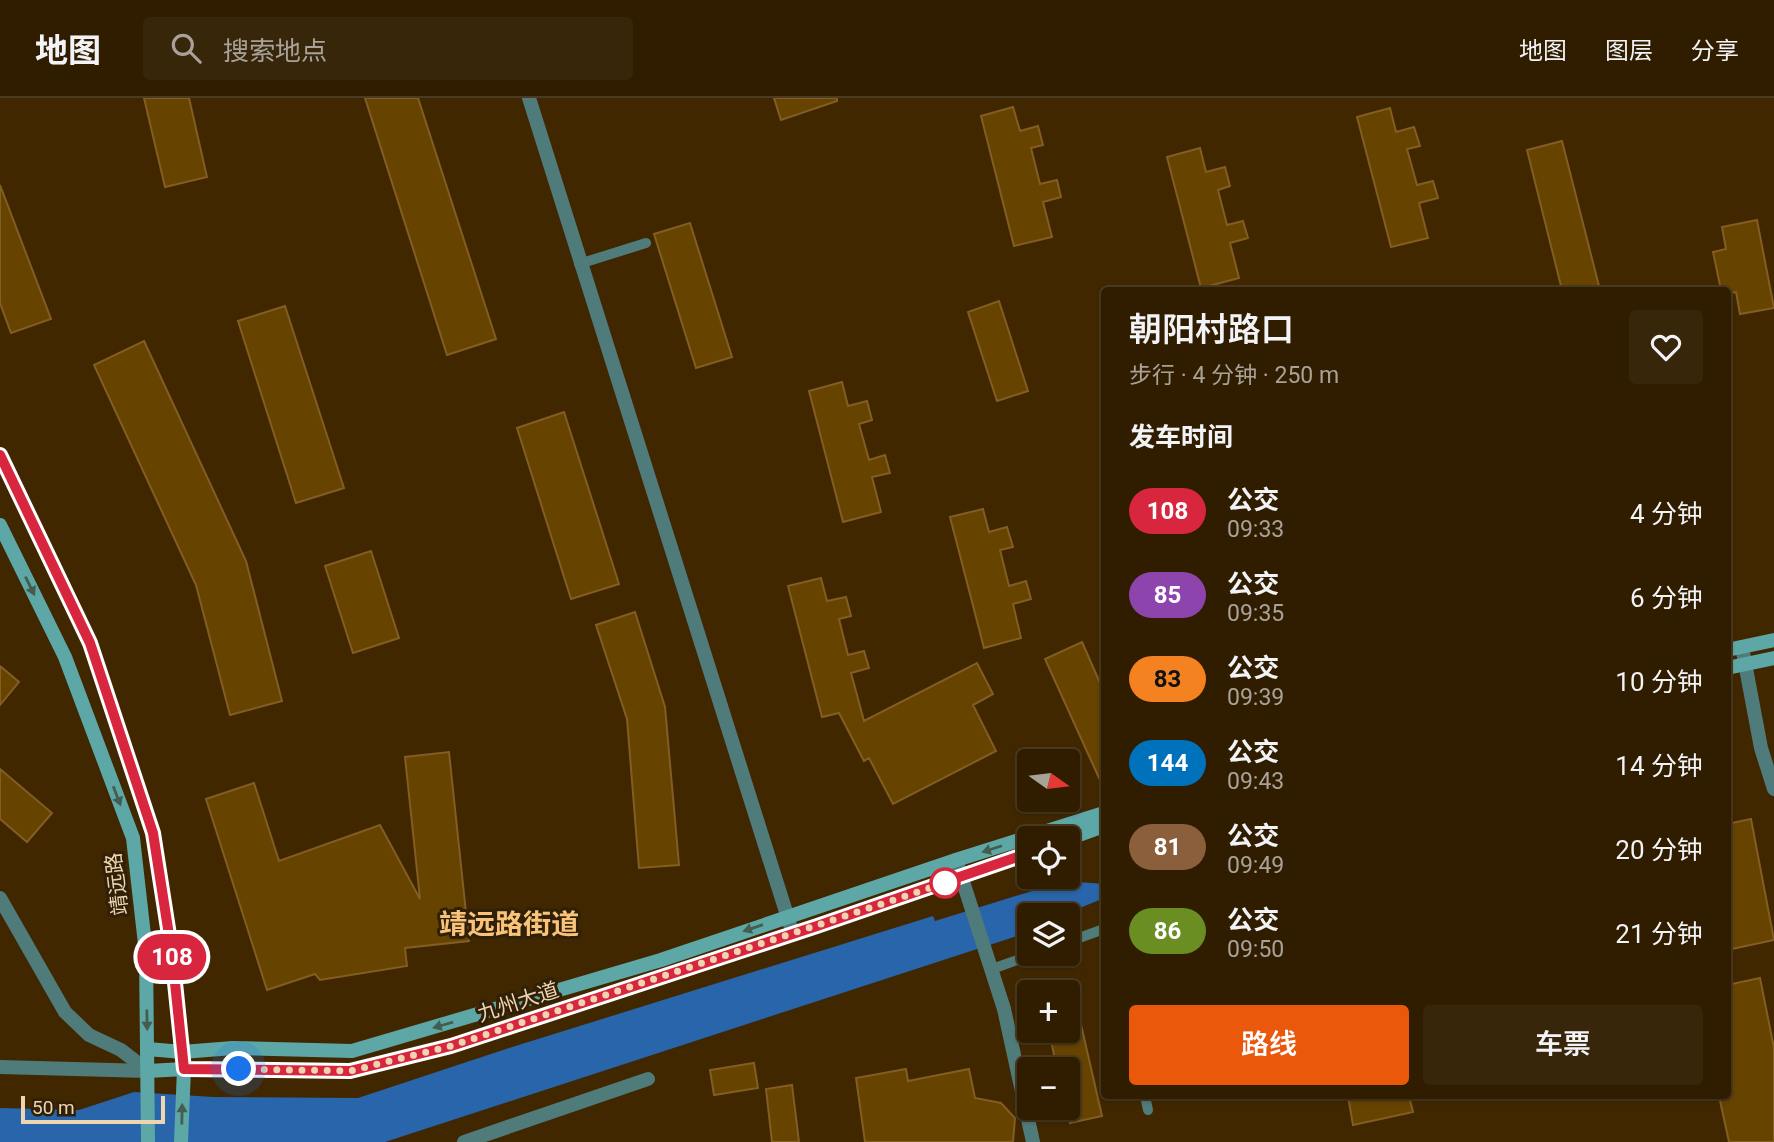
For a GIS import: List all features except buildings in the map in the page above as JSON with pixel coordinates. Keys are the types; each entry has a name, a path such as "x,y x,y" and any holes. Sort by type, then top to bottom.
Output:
{"main road":[{"name":"靖远路","path":"0,455 90,643 153,833 172,954 184,1069 181,1142"},
{"name":"靖远路","path":"0,525 65,657 133,838 146,953 148,1142"},
{"path":"1731,649 1774,640"},
{"path":"1731,667 1774,658"},
{"path":"148,1049 182,1052 233,1048 352,1051 661,960 956,860 1101,822"},
{"path":"1080,833 1101,822"},
{"name":"九州大道","path":"148,1079 184,1069 350,1071 451,1046 1017,857"}],"street":[{"path":"528,98 793,934"},
{"path":"1742,647 1761,748 1774,789"},
{"path":"956,860 1004,1009 1033,1142"},
{"path":"0,898 65,1012 89,1035 121,1050 148,1079"},
{"name":"九州大道","path":"0,1067 148,1079"},
{"path":"464,1142 648,1079"}],"lane":[{"path":"579,264 646,243"},
{"path":"1080,938 1101,930"},
{"path":"992,969 1017,960"},
{"path":"1146,1099 1148,1110"}],"water":[{"path":"1080,882 1101,884 1101,899 1080,908 1080,903 1017,903 1017,936 1014,937 385,1142 0,1142 0,1108 79,1110 134,1092 213,1097 358,1098 509,1048 933,916 935,921 1038,889 1080,889"}],"bus line":[{"name":"108","path":"0,455 90,643 153,833 172,954 184,1069 350,1071 451,1046 1017,857"}],"district":[{"name":"靖远路街道","path":"509,924"}],"route":[{"path":"239,1069 350,1071 451,1046 945,883"}]}
